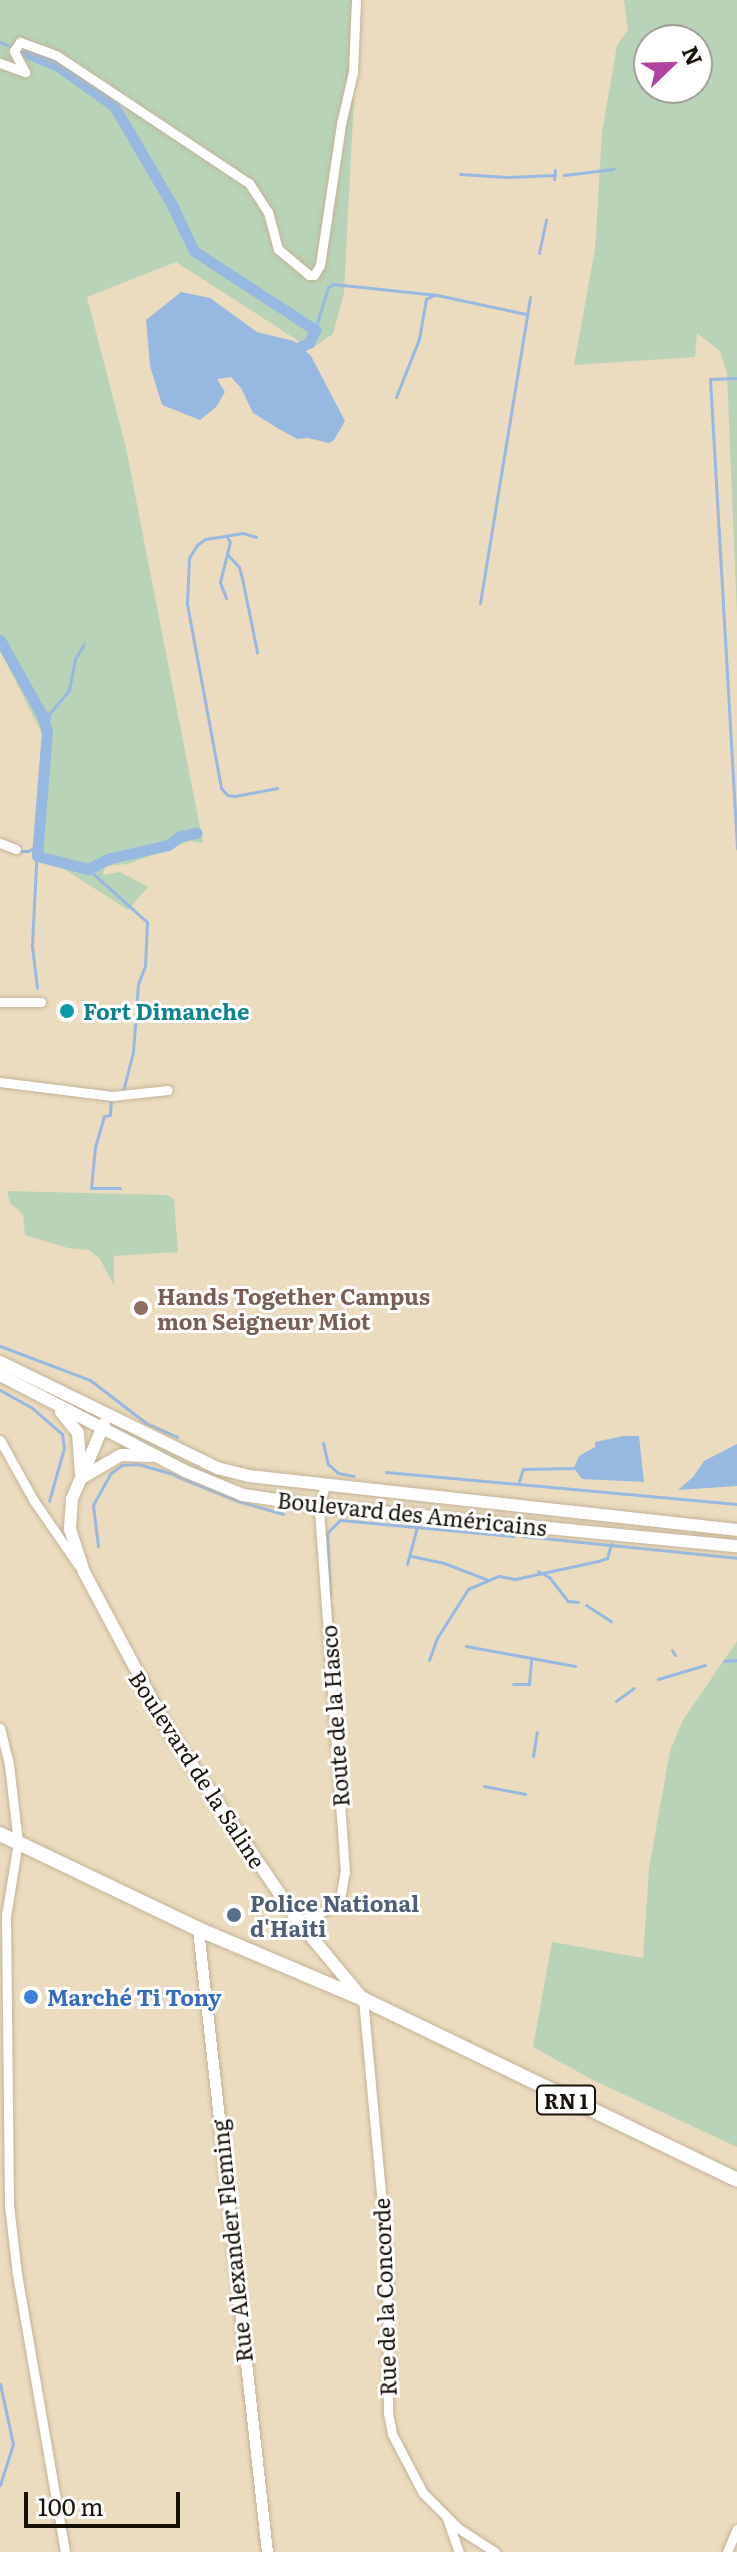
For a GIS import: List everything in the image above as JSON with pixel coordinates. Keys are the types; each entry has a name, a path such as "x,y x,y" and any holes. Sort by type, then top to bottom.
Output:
{"main road":[{"path":"0,1362 108,1416"},
{"path":"0,1375 101,1428"},
{"path":"43,1399 71,1421 78,1433 81,1479 121,1455 161,1458"},
{"name":"Boulevard de la Saline","path":"108,1416 72,1499 70,1529 84,1572 169,1731 298,1921 363,1999"},
{"name":"Boulevard des Américains","path":"108,1416 217,1468 249,1476 737,1530"},
{"name":"Boulevard des Américains","path":"101,1428 243,1495 319,1506 737,1546"},
{"name":"RN 1","path":"2,1835 198,1929 363,1999 737,2180"}],"street":[{"path":"0,63 25,72 14,51 20,42 56,55 249,183 268,212 278,249 309,275 314,275 320,265 341,124 353,72 356,0"},
{"path":"0,843 16,849"},
{"path":"0,1002 41,1002"},
{"path":"0,1082 112,1096 168,1090"},
{"path":"0,1440 40,1511 84,1572"},
{"name":"Route de la Hasco","path":"298,1921 329,1909 340,1899 345,1872 319,1506 325,1485"},
{"path":"0,1728 9,1765 18,1842 6,1916 9,2205 17,2274 65,2552"},
{"name":"Rue Alexander Fleming","path":"198,1929 267,2552"},
{"name":"Rue de la Concorde","path":"363,1999 387,2257 388,2413 392,2434 411,2477 446,2517 495,2552"},
{"path":"446,2517 459,2552"},
{"path":"727,2552 737,2529"}],"green space":[{"path":"0,0 359,0 344,293 333,334 311,349 176,262 87,297 126,448 203,843 189,841 128,864 105,866 103,875 120,872 148,887 128,910 36,851 43,736 0,650"},
{"path":"624,0 737,0 737,616 727,373 720,351 697,333 695,357 574,365 595,249 602,133 617,45 628,30"},
{"path":"7,1191 167,1195 174,1199 178,1252 114,1256 114,1286 100,1259 89,1250 68,1248 25,1235 23,1214 10,1203"},
{"path":"737,1641 737,2147 593,2080 533,2047 552,1942 643,1958 649,1868 670,1751 683,1720"}],"water":[{"path":"181,292 210,298 257,332 294,341 311,356 345,421 334,440 329,443 297,439 279,429 253,413 241,388 231,377 217,379 225,392 216,407 200,420 162,405 150,366 146,320"},
{"path":"639,1436 644,1482 582,1479 574,1468 579,1456 595,1447 595,1442"},
{"path":"737,1444 737,1486 678,1490 693,1477 704,1461"}],"waterway":[{"path":"0,42 12,47"},
{"path":"15,48 58,66 114,106 171,203 194,251 315,330 309,343 299,347"},
{"path":"564,175 614,169"},
{"path":"554,179 555,170"},
{"path":"460,174 507,177 555,175"},
{"path":"539,253 546,220"},
{"path":"315,330 328,287 333,284 437,295 526,314"},
{"path":"396,397 419,339 426,299 434,295"},
{"path":"480,603 530,297"},
{"path":"737,378 710,379 737,848"},
{"path":"256,537 243,533 205,539 197,545 189,558 187,604 221,788 227,795 235,796 277,788"},
{"path":"226,598 220,582 230,542 227,537"},
{"path":"227,554 239,567 257,652"},
{"path":"0,640 42,715 47,731 37,856 88,869 111,858 168,845 181,836 197,833"},
{"path":"47,731 49,714 69,690 75,659 84,644"},
{"path":"17,851 28,851 37,846 32,946 37,988"},
{"path":"88,869 147,922 145,966 138,984 133,1052 123,1091"},
{"path":"111,1100 110,1115 104,1116 95,1147 91,1188 120,1188"},
{"path":"0,1346 90,1380 146,1423 177,1437"},
{"path":"0,1390 31,1407 62,1434 64,1448 49,1501"},
{"path":"323,1443 328,1464 338,1473 354,1476"},
{"path":"98,1546 93,1505 111,1473 122,1465 138,1464 176,1475"},
{"path":"519,1481 523,1469 574,1468"},
{"path":"386,1472 737,1504"},
{"path":"176,1476 238,1501 283,1514"},
{"path":"330,1596 327,1533 340,1520 513,1536"},
{"path":"407,1564 417,1526"},
{"path":"522,1536 737,1558"},
{"path":"429,1660 437,1638 468,1589 499,1576 515,1579 598,1561 607,1558 611,1544"},
{"path":"411,1556 444,1563 488,1580"},
{"path":"538,1571 549,1577 568,1601 578,1602"},
{"path":"586,1605 611,1621"},
{"path":"333,1624 343,1725"},
{"path":"466,1646 575,1666"},
{"path":"672,1650 675,1655"},
{"path":"513,1684 529,1684 531,1660"},
{"path":"724,1661 737,1660"},
{"path":"658,1679 705,1665"},
{"path":"616,1701 634,1688"},
{"path":"533,1756 537,1732"},
{"path":"342,1743 349,1803"},
{"path":"484,1786 525,1794"},
{"path":"0,2384 13,2444 0,2485"}],"place":[{"name":"Fort Dimanche","path":"67,1011"},
{"name":"Hands Together Campus mon Seigneur Miot","path":"141,1308"},
{"name":"Police National d'Haiti","path":"234,1915"},
{"name":"Marché Ti Tony","path":"31,1997"}]}
